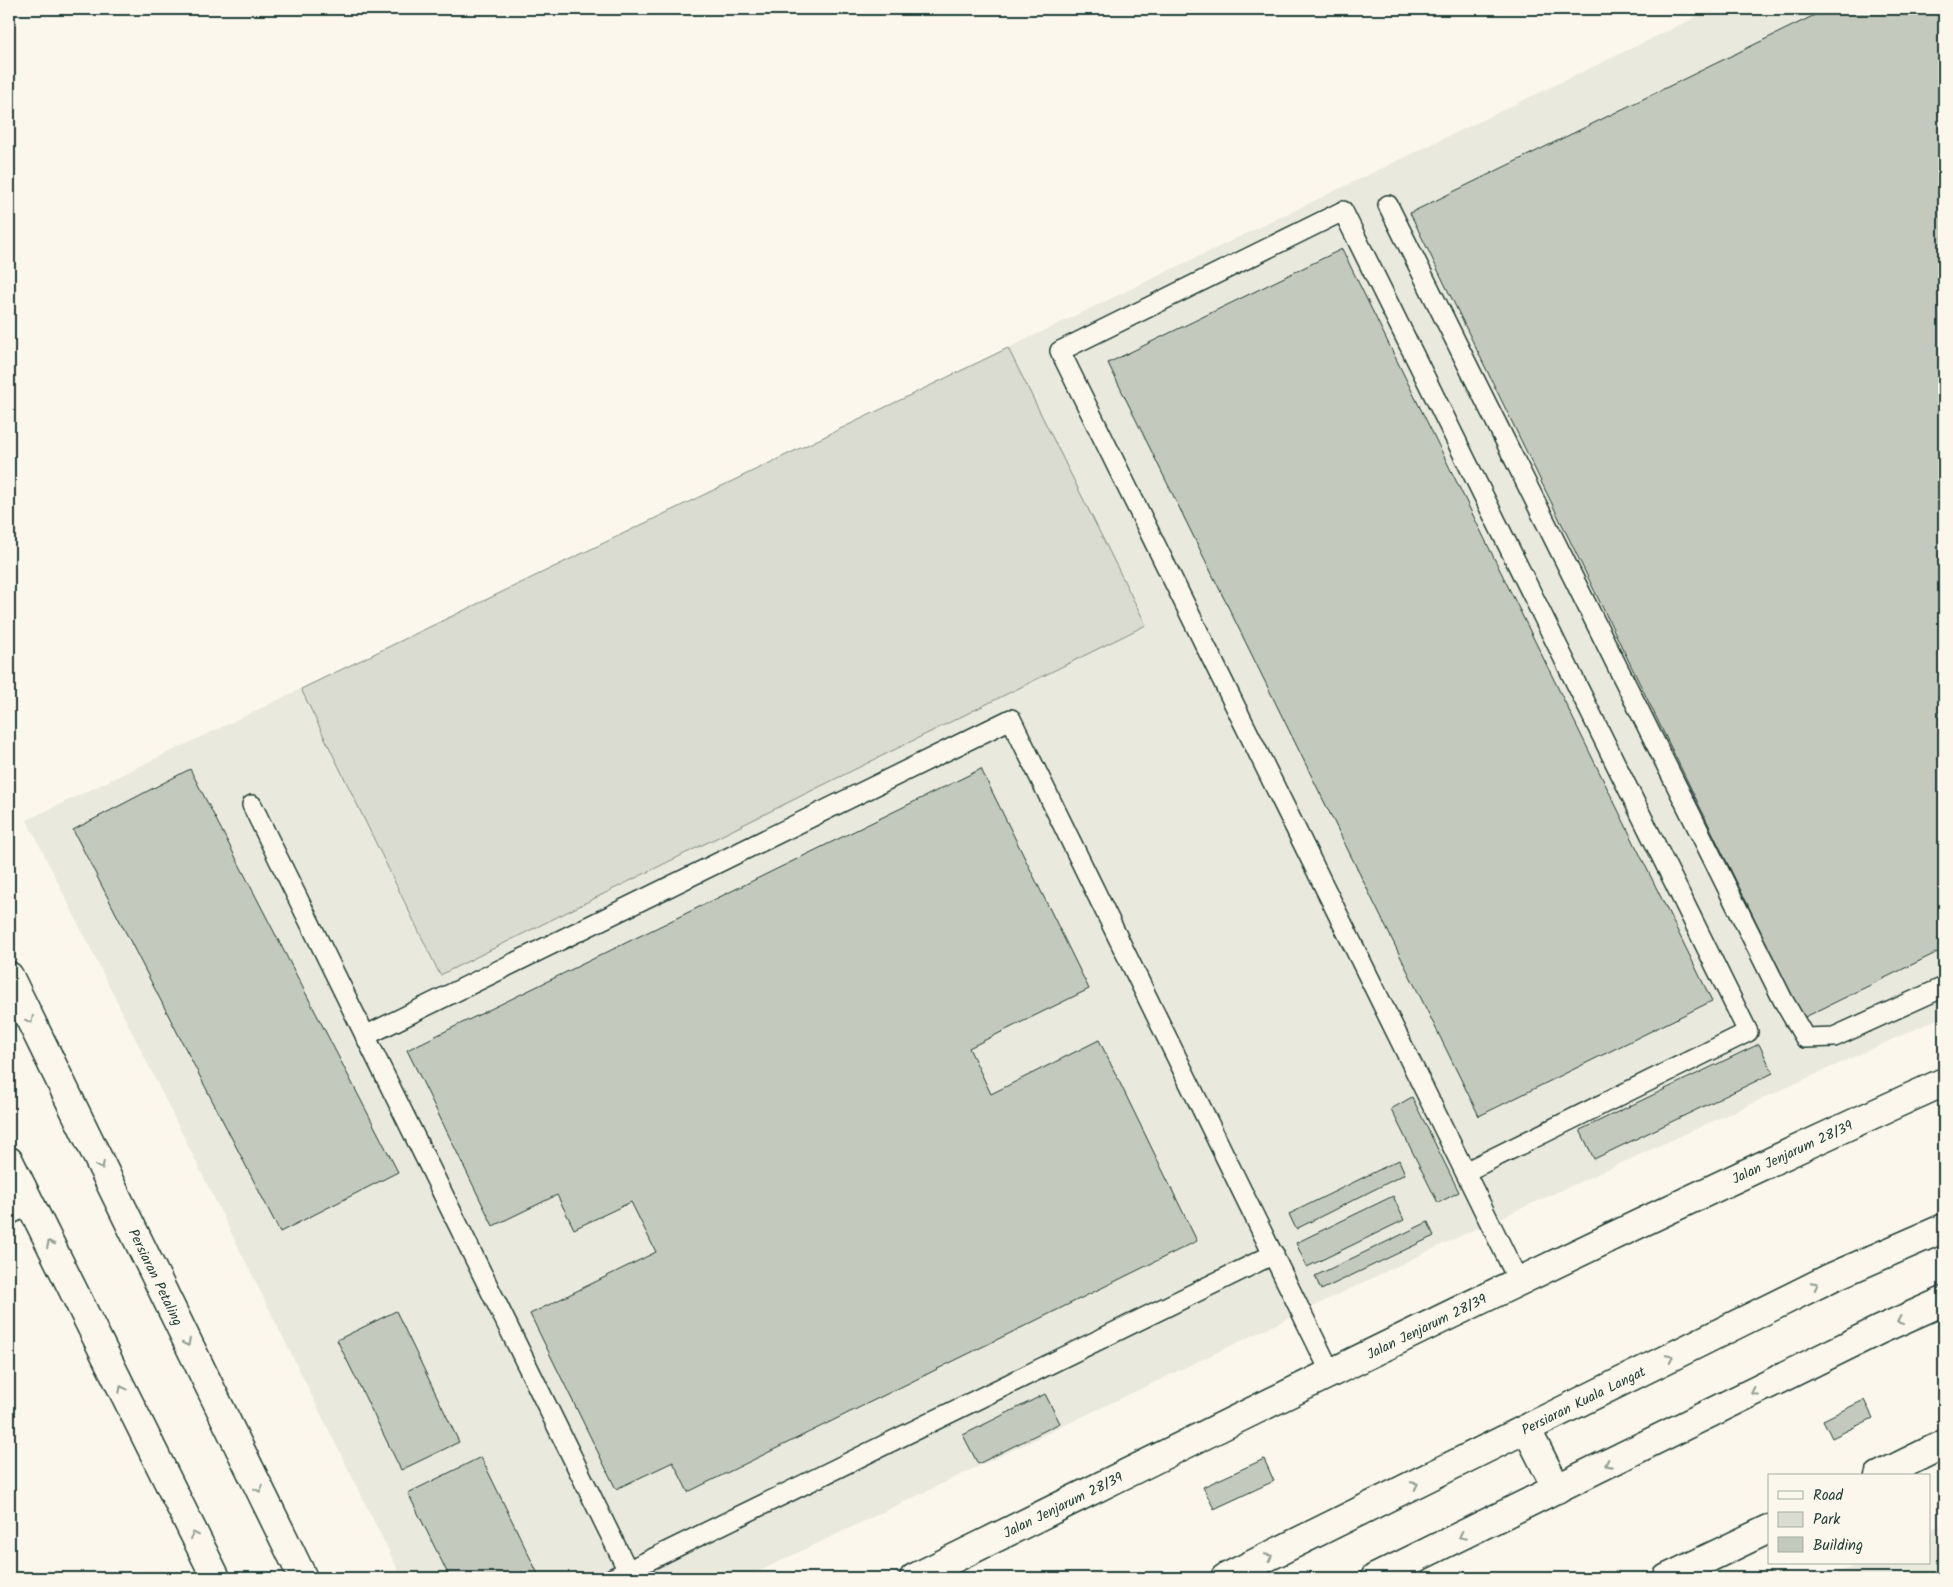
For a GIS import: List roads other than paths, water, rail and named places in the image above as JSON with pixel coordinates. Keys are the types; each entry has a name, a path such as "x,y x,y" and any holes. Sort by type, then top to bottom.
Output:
{"main road":[{"name":"Persiaran Petaling","path":"9,976 303,1578"},
{"name":"Jalan Jenjarum 28/39","path":"914,1578 1519,1282 1837,1130 1944,1082"},
{"path":"9,1161 19,1210 216,1578"},
{"name":"Persiaran Kuala Langat","path":"1225,1578 1527,1430 1832,1277 1944,1228"},
{"path":"1375,1578 1879,1330 1944,1301"},
{"path":"1527,1430 1557,1489"},
{"path":"1882,1474 1944,1444"},
{"path":"1667,1578 1768,1529"}],"lane":[{"path":"1388,205 1783,1000 1805,1038 1834,1037 1944,988"},
{"path":"1465,1172 1748,1032 1343,211 1060,350 1519,1282"},
{"path":"365,1036 1011,719 1332,1373"},
{"path":"252,805 365,1036 620,1575 1274,1254"}]}
